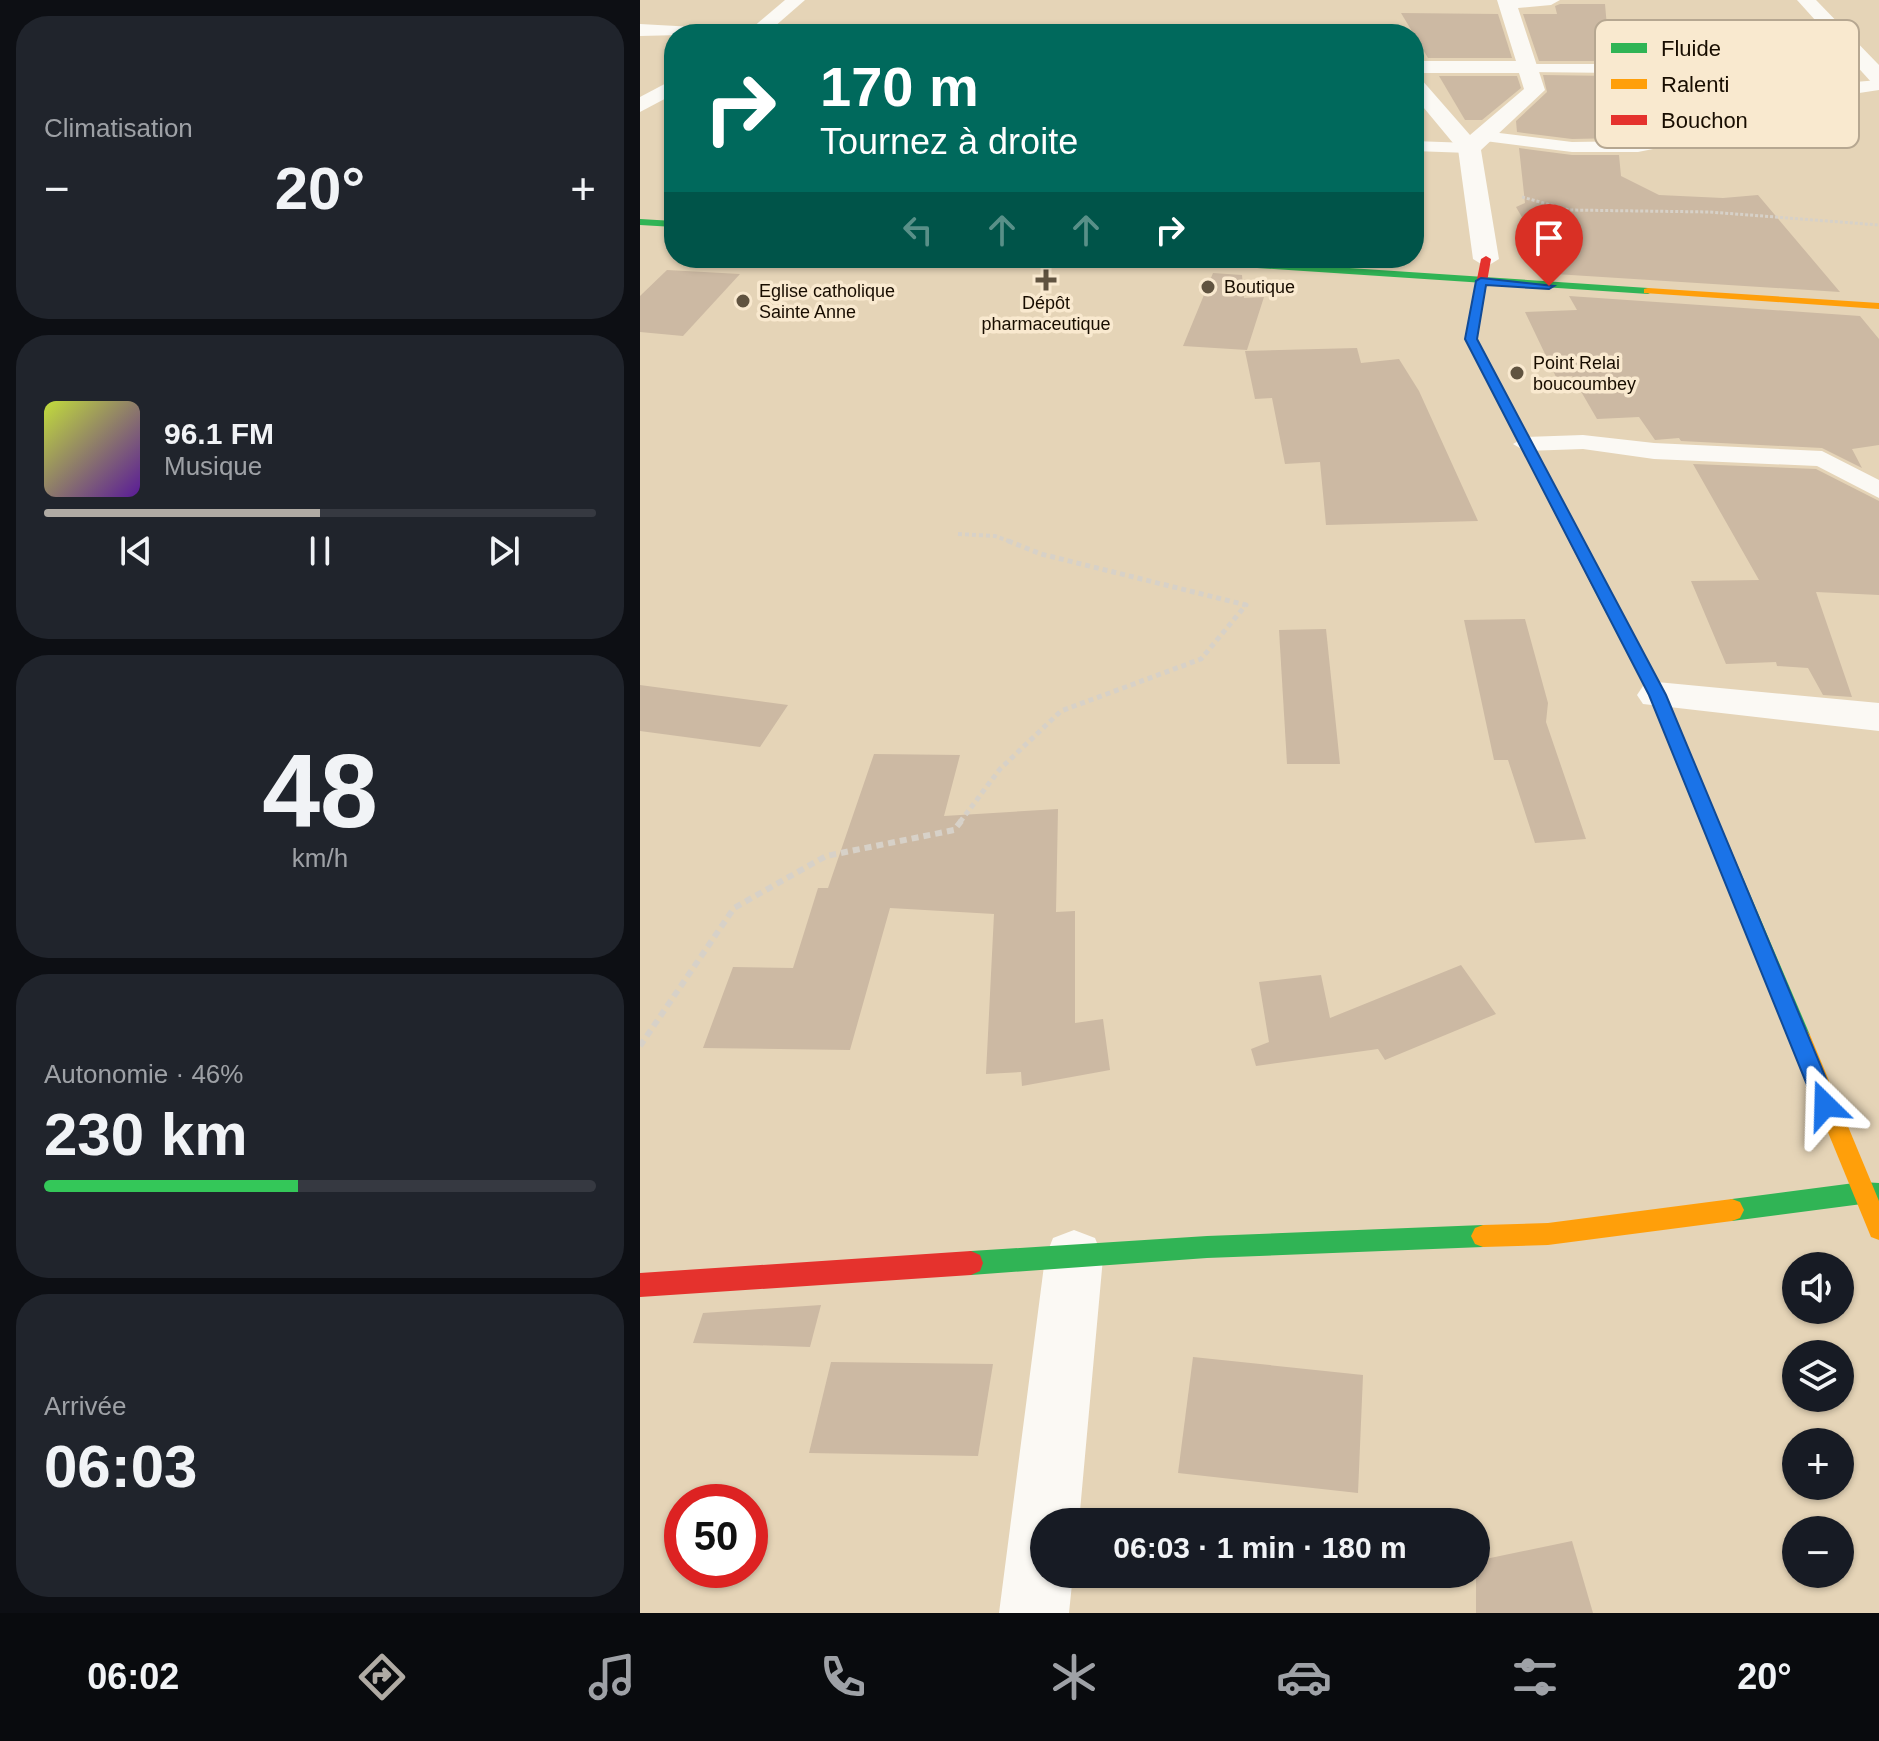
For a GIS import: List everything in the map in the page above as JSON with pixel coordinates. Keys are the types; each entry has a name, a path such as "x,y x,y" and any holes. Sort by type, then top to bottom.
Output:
{"main road":[{"path":"640,222 664,223"},
{"path":"1424,264 1485,265 1879,306"},
{"path":"1485,265 1471,339 1657,695 1870,1193 1879,1229"},
{"path":"640,1285 1207,1247 1548,1234 1870,1193"}],"street":[{"path":"766,24 796,0"},
{"path":"1485,265 1473,191 1476,142 1535,90 1507,2 1551,0"},
{"path":"1806,0 1821,20"},
{"path":"640,30 664,31"},
{"path":"1859,54 1879,79"},
{"path":"1424,67 1527,67"},
{"path":"640,106 664,91"},
{"path":"1424,93 1476,142"},
{"path":"1657,695 1879,717"},
{"path":"1046,1508 1074,1258"},
{"path":"1034,1613 1037,1588"}],"lane":[{"path":"1527,67 1595,68"},
{"path":"1424,145 1476,142 1576,149 1629,148"},
{"path":"1525,444 1583,442 1654,451 1822,459 1879,490"}],"path":[{"path":"1473,191 1519,196 1569,210 1710,212 1879,225"},
{"path":"640,1046 734,908 826,856 954,830 1000,769 1061,711 1201,659 1246,605 1041,554 995,536 958,534"}],"building":[{"path":"1605,4 1606,20 1595,20 1595,61 1539,61 1523,14 1557,14 1555,6"},
{"path":"1401,13 1498,14 1512,58 1428,58 1424,51 1424,24 1408,24"},
{"path":"1543,75 1595,76 1595,138 1572,139 1517,132 1516,121 1547,92"},
{"path":"1439,76 1517,76 1521,88 1482,120 1465,120"},
{"path":"1519,148 1572,155 1619,155 1621,176 1659,195 1723,198 1758,195 1840,292 1555,274 1516,207 1525,203"},
{"path":"667,270 740,274 683,336 640,332 640,296"},
{"path":"1213,273 1242,275 1244,298 1264,297 1247,350 1183,346"},
{"path":"1569,296 1860,316 1879,339 1879,445 1852,449 1862,468 1822,448 1681,441 1679,438 1655,440 1639,417 1597,419 1572,376 1556,377 1525,312 1577,310"},
{"path":"1357,348 1361,363 1399,359 1419,391 1478,521 1326,525 1320,462 1285,464 1272,398 1255,399 1245,351"},
{"path":"1693,464 1816,469 1879,501 1879,595 1816,592 1852,697 1823,695 1808,668 1777,666 1776,662 1726,664 1691,581 1759,580"},
{"path":"1525,619 1548,703 1546,722 1586,839 1535,843 1508,760 1494,760 1464,620"},
{"path":"1326,629 1340,764 1287,764 1279,630"},
{"path":"640,685 788,705 760,747 640,731"},
{"path":"874,754 960,755 944,816 1058,809 1056,912 1075,911 1075,1023 1103,1019 1110,1070 1022,1086 1021,1072 986,1074 994,914 890,908 850,1050 703,1048 733,967 793,968 818,888 828,888"},
{"path":"1461,965 1496,1014 1385,1060 1378,1049 1256,1066 1251,1049 1269,1042 1259,982 1321,975 1330,1018"},
{"path":"821,1305 810,1347 693,1343 703,1313"},
{"path":"1193,1357 1363,1375 1358,1493 1178,1473"},
{"path":"831,1362 993,1364 978,1456 809,1453"},
{"path":"1572,1541 1593,1613 1476,1613 1476,1588 1490,1588 1490,1558"}],"traffic: fast":[{"path":"640,222 664,223"},
{"path":"1303,268 1648,291"},
{"path":"1600,586 1657,695 1799,1035"},
{"path":"1732,1210 1862,1193 1879,1194"},
{"path":"971,1263 1207,1247 1483,1236"}],"traffic: slow":[{"path":"1648,291 1879,306"},
{"path":"1799,1035 1879,1229"},
{"path":"1483,1236 1548,1234 1732,1210"}],"traffic: jam":[{"path":"1486,259 1471,339 1600,586"},
{"path":"640,1285 971,1263"}],"place":[{"name":"Dépôt pharmaceutique","path":"1046,280"},
{"name":"Boutique","path":"1208,287"},
{"name":"Eglise catholique Sainte Anne","path":"743,301"},
{"name":"Point Relai boucoumbey","path":"1517,373"}],"route":[{"path":"1549,286 1481,281 1471,339 1657,695 1825,1105"}]}
